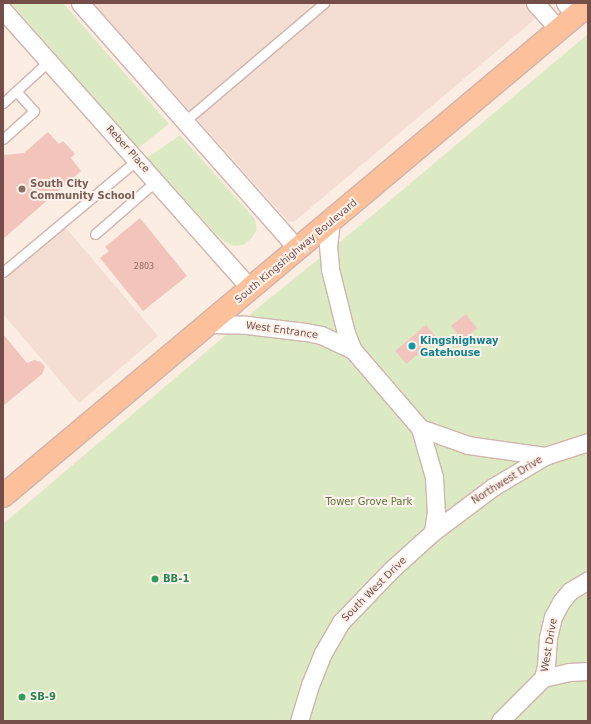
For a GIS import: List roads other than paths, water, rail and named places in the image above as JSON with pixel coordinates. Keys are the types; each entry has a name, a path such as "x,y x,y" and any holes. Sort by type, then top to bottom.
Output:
{"main road":[{"name":"South Kingshighway Boulevard","path":"3,496 559,30 576,8"}],"street":[{"path":"80,3 298,249"},
{"path":"535,3 559,30"},
{"name":"Reber Place","path":"3,10 156,180 251,289"},
{"name":"West Entrance","path":"331,222 328,245 330,269 339,307 353,350 420,428 434,477 436,511 433,532"},
{"name":"West Entrance","path":"208,324 247,325 306,332 326,337 353,350"},
{"path":"420,428 468,444 545,456"},
{"name":"Northwest Drive","path":"433,532 493,487 545,456 588,442"},
{"name":"South West Drive","path":"299,721 310,685 323,653 341,622 371,590 433,532"},
{"name":"West Drive","path":"543,678 553,617 560,602 570,591 588,580"},
{"name":"West Drive","path":"500,721 543,678 569,672 588,671"}],"lane":[{"path":"185,121 324,3"},
{"path":"3,103 49,61"},
{"path":"3,139 34,111 16,91"},
{"path":"3,272 137,160"},
{"path":"95,234 156,180"}],"place":[{"name":"South City Community School","path":"22,189"},
{"name":"Kingshighway Gatehouse","path":"412,346"},
{"name":"BB-1","path":"155,579"},
{"name":"SB-9","path":"22,697"}],"park label":[{"name":"Tower Grove Park","path":"369,502"}]}
